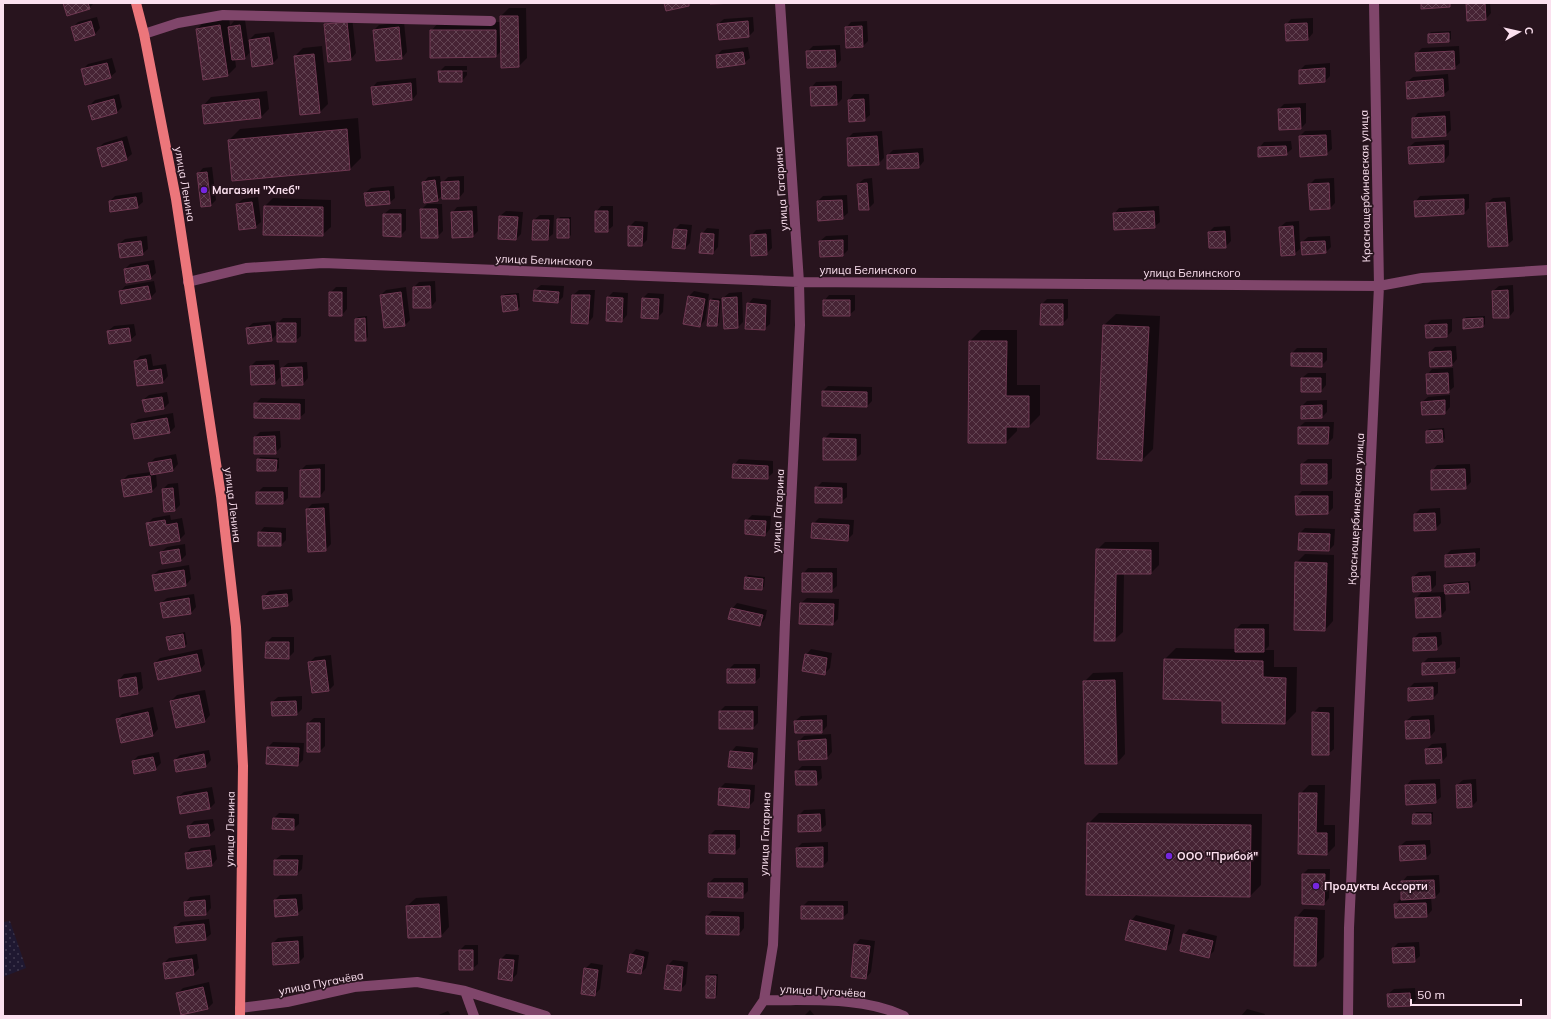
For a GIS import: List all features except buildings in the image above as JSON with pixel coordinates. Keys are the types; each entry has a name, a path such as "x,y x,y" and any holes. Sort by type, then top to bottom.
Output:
{"main road":[{"name":"улица Ленина","path":"136,3 144,34 176,199 221,496 236,627 243,766 240,1012"}],"street":[{"name":"улица Гагарина","path":"753,1016 764,1000 773,945 785,622 800,325 799,282 780,3"},
{"name":"Краснощербиновская улица","path":"1348,1016 1349,928 1379,286 1374,3"},
{"path":"144,34 178,23 223,15 491,21"},
{"name":"улица Белинского","path":"188,282 246,268 323,263 799,282 1379,286 1422,278 1548,270"},
{"name":"улица Пугачёва","path":"240,1012 354,987 417,982 465,991 546,1016"},
{"path":"465,991 474,1016"},
{"name":"улица Пугачёва","path":"764,1000 849,1002 891,1010 904,1016"}],"shaded area":[{"path":"10,921 26,968 3,977 3,922"}],"place":[{"name":"Магазин \"Хлеб\"","path":"204,190"},
{"name":"ООО \"Прибой\"","path":"1169,856"},
{"name":"Продукты Ассорти","path":"1316,886"}]}
